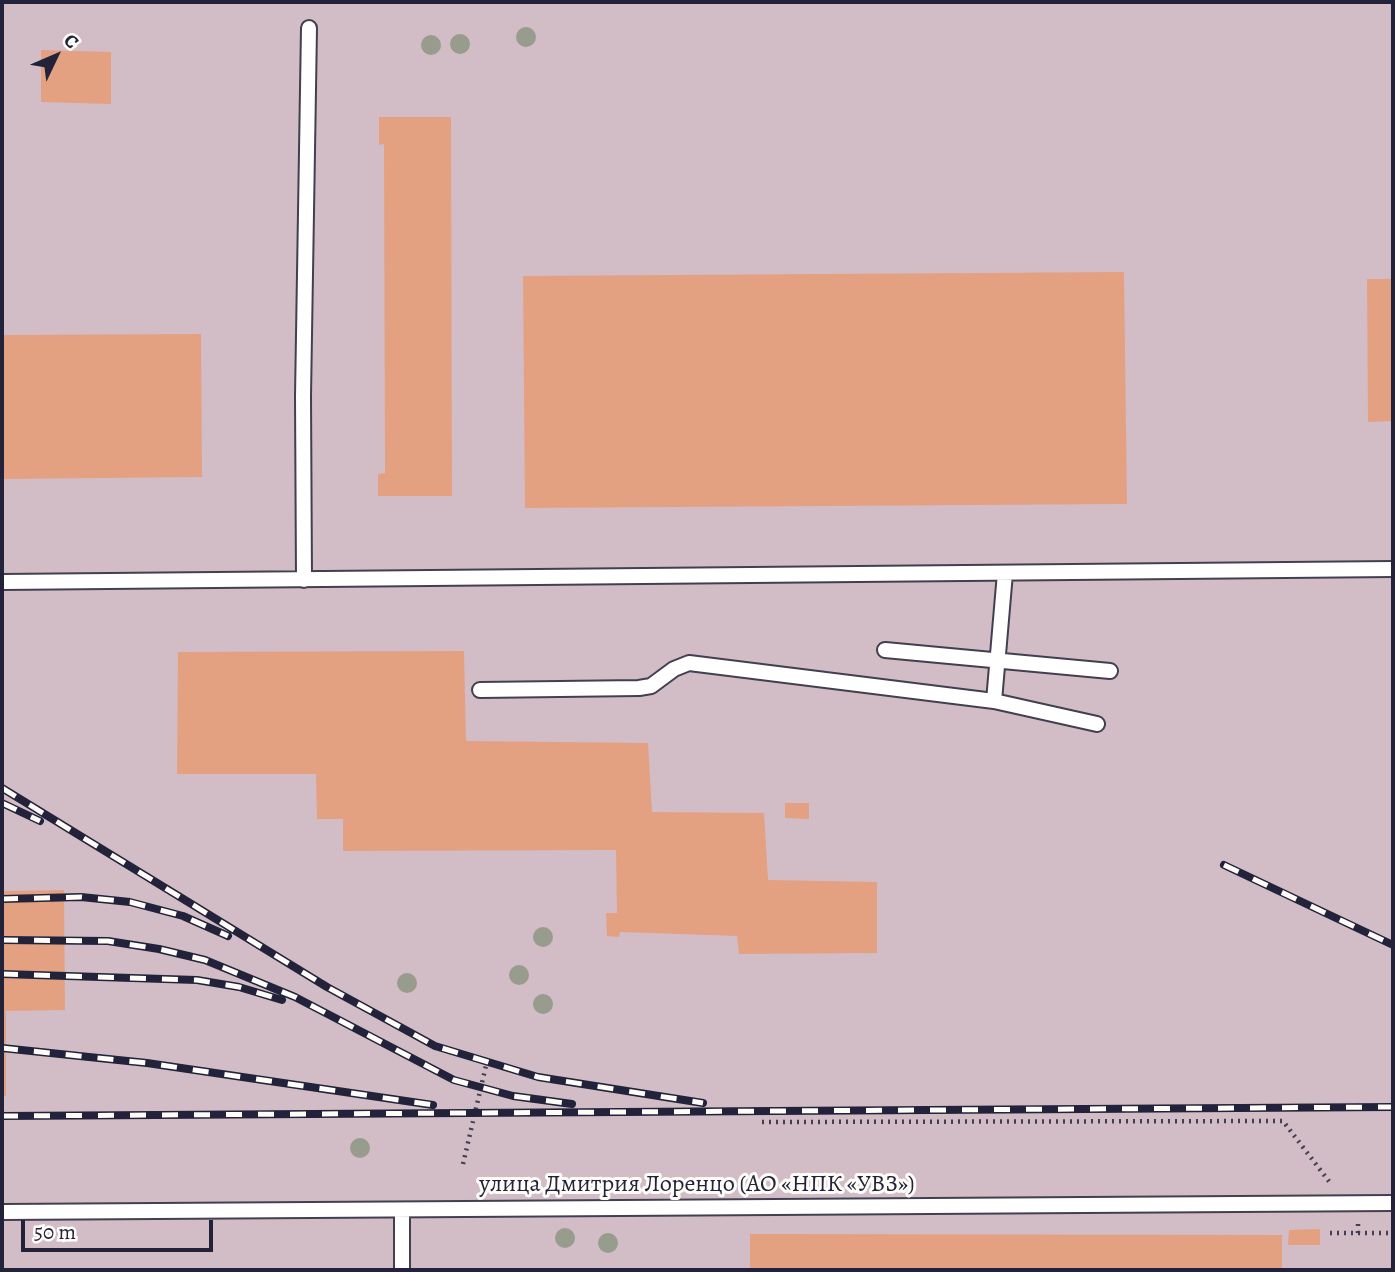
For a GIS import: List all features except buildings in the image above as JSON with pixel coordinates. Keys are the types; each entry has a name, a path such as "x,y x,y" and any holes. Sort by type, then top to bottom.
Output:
{"lane":[{"path":"304,580 303,396 309,28"},
{"path":"2,582 1393,569"},
{"path":"994,701 1005,573"},
{"path":"885,650 1110,671"},
{"path":"480,690 639,688 651,686 674,669 689,663 994,701 1097,723"},
{"name":"улица Дмитрия Лоренцо (АО «НПК «УВЗ»)","path":"2,1212 1393,1203"},
{"path":"402,1210 402,1270"}],"path":[{"path":"463,1164 488,1057"},
{"path":"762,1122 1283,1121 1330,1184 1358,1186 1358,1233"},
{"path":"1331,1233 1393,1233"}],"shaded area":[{"path":"2,2 1393,2 1393,1270 2,1270"}],"railway":[{"path":"2,788 327,987 435,1046 538,1077 703,1103"},
{"path":"2,803 40,821"},
{"path":"1224,865 1393,945"},
{"path":"2,899 81,897 130,902 183,916 228,936"},
{"path":"2,940 108,941 205,960 295,997 454,1080 513,1096 572,1104"},
{"path":"2,974 197,980 239,987 282,1000"},
{"path":"2,1048 147,1063 433,1105"},
{"path":"2,1116 1393,1107"}]}
